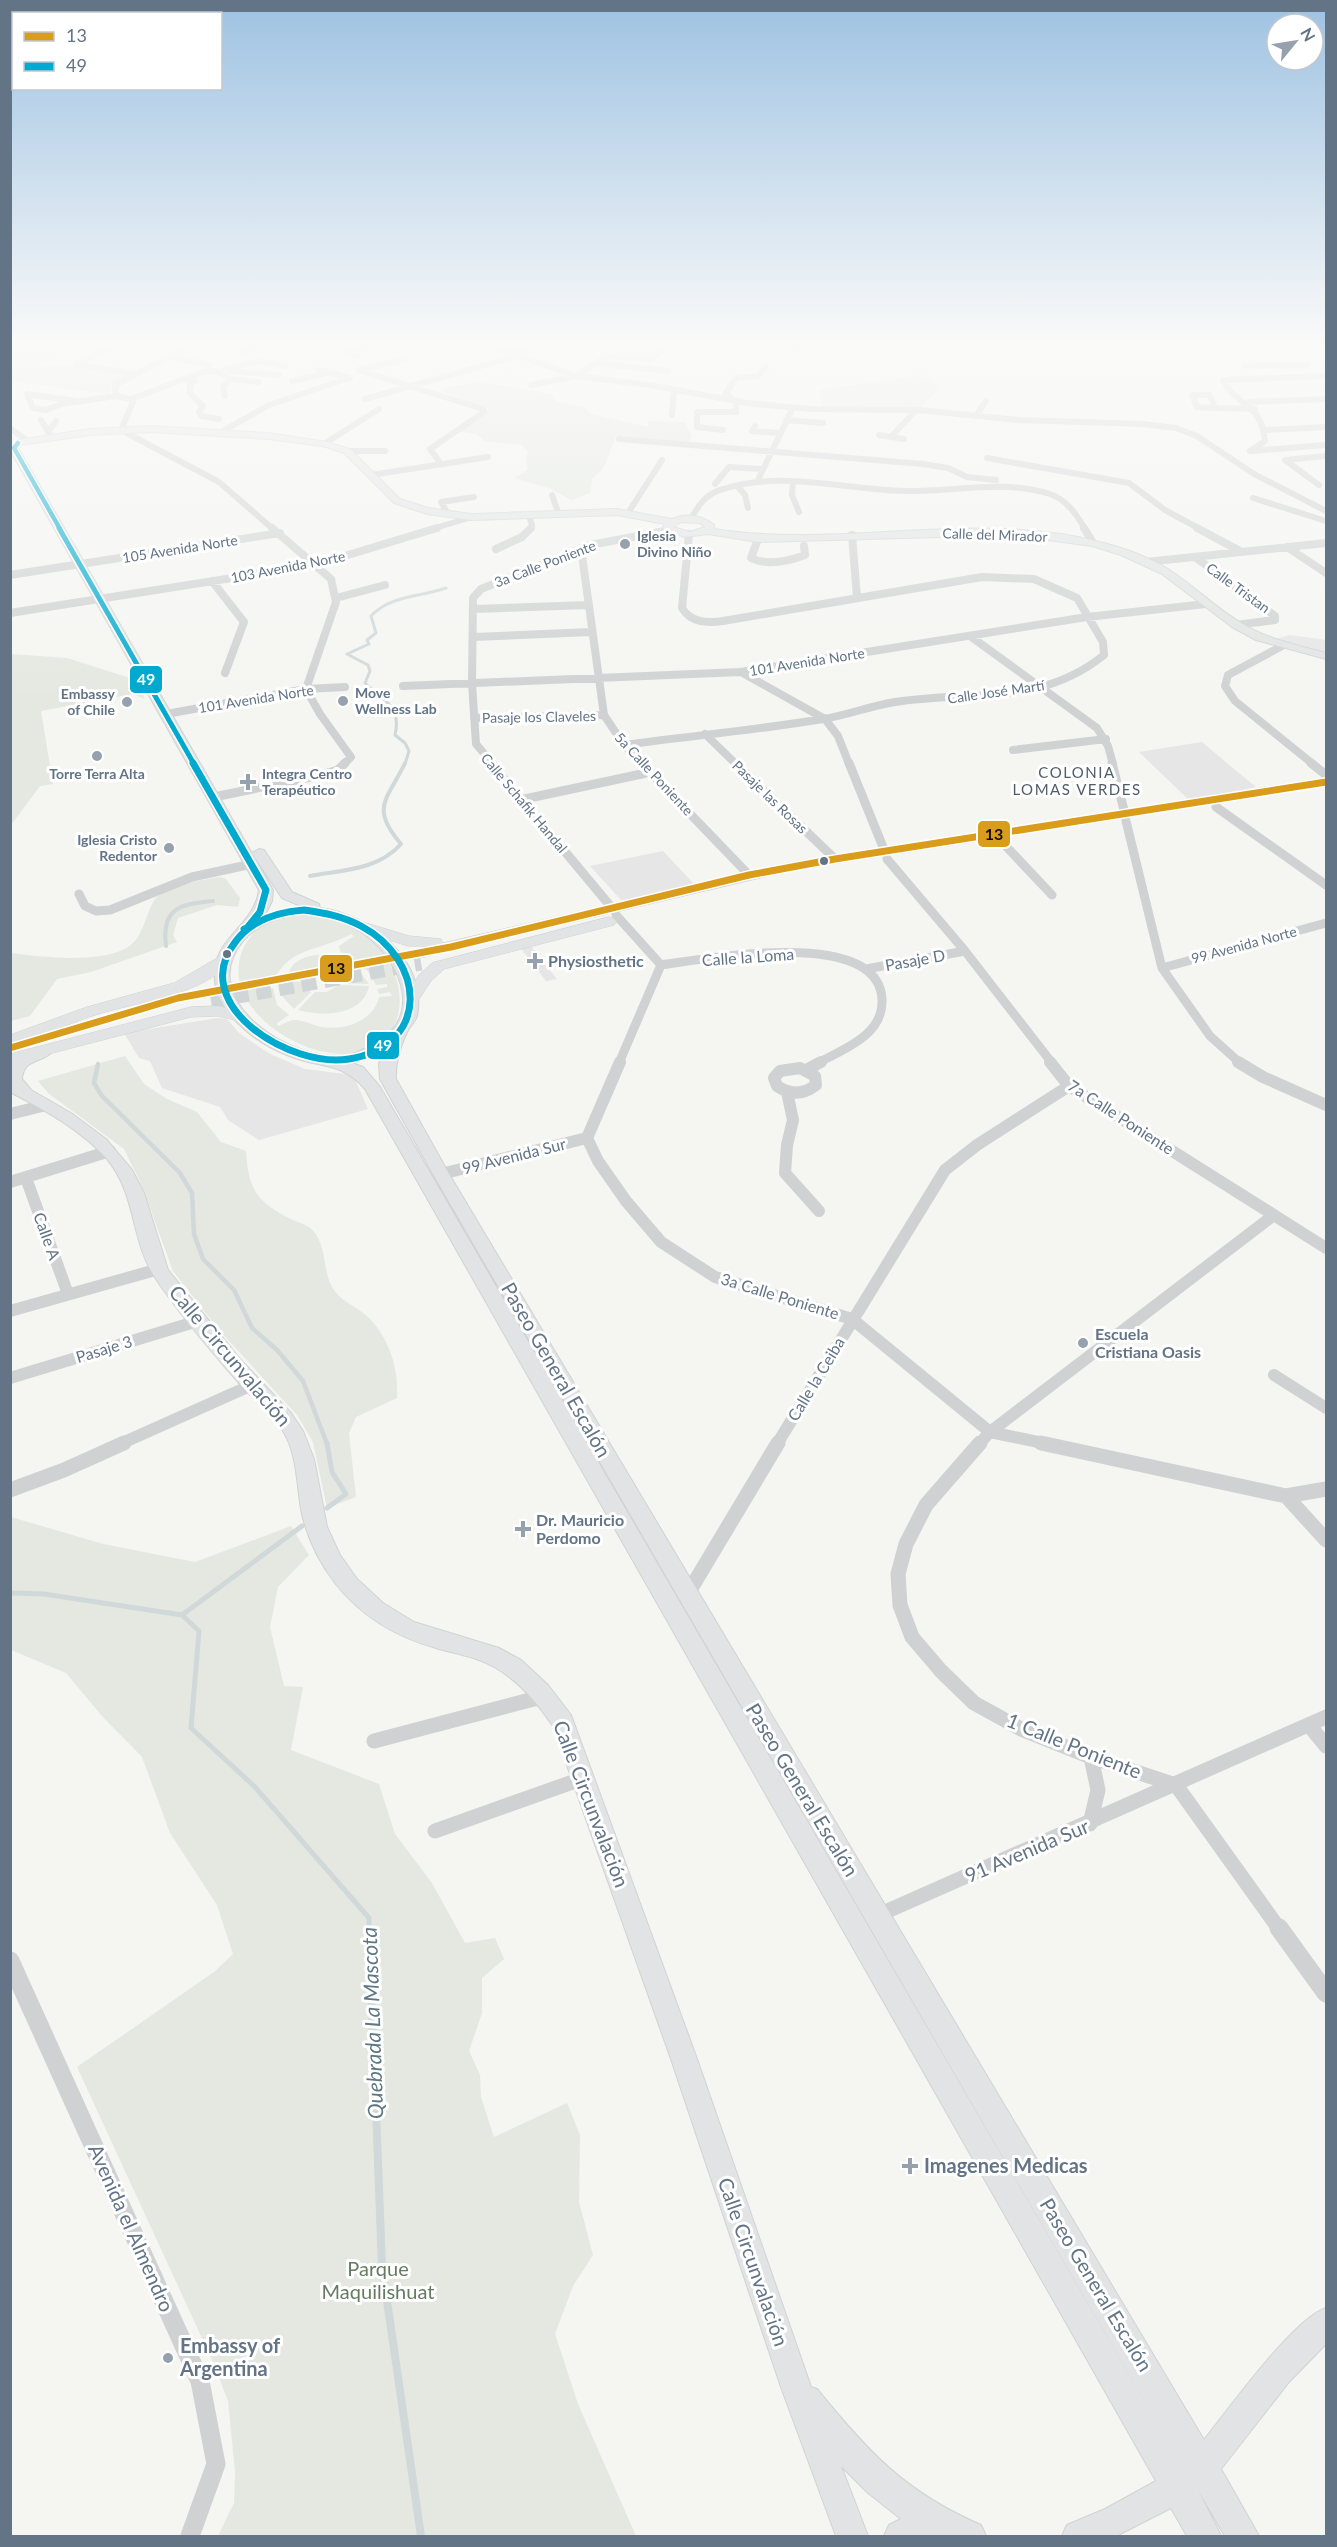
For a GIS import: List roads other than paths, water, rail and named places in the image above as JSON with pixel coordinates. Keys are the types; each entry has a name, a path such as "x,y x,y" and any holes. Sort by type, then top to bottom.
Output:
{"main road":[{"path":"363,927 408,941 431,943 886,855 1326,782"},
{"path":"418,959 748,875 835,859 1001,841 1126,817 1216,807 1326,790"},
{"path":"411,999 425,978 438,966 608,922 612,908"},
{"path":"10,1041 94,1010 184,985 212,971 225,959"},
{"path":"10,1048 140,1008 210,996 10,1054"},
{"path":"10,1059 191,1012 218,1011 239,1016"}],"street":[{"path":"33,463 85,564 219,796 284,892 321,911"},
{"path":"185,463 212,477 280,533 334,583 336,598 306,689 320,714 350,753 348,763 338,770 321,775 219,796"},
{"path":"357,463 402,504 448,514 472,517 628,513 689,534 707,531 710,524 691,519 671,526"},
{"path":"371,475 449,463"},
{"path":"628,513 660,463"},
{"path":"757,482 765,463"},
{"path":"910,463 948,468 967,477 996,480"},
{"path":"1015,463 1129,483 1155,504 1240,551"},
{"path":"1237,463 1254,474 1326,511"},
{"path":"1252,463 1254,474"},
{"path":"1289,463 1319,485 1307,488"},
{"path":"715,484 729,467 762,469"},
{"path":"691,519 697,502 719,491 757,482 793,482 903,491 1002,487 1052,495 1069,505 1093,543"},
{"path":"793,482 792,495 799,512"},
{"path":"737,486 745,495 748,508"},
{"path":"1289,491 1298,490"},
{"path":"552,495 559,515"},
{"path":"448,514 441,502 474,497"},
{"path":"1253,498 1326,521"},
{"path":"495,549 530,531 532,525 529,516"},
{"name":"103 Avenida Norte","path":"10,613 315,565 472,517"},
{"name":"3a Calle Poniente","path":"472,682 475,609 473,598 480,589 581,548 671,526"},
{"name":"Calle del Mirador","path":"707,531 758,538 1010,532 1093,543 1146,562 1166,572 1236,625 1282,646 1326,657"},
{"name":"105 Avenida Norte","path":"10,575 280,533"},
{"name":"Calle José Martí","path":"624,745 825,719 905,701 961,699 1044,688 1091,667 1104,656 1103,642 1077,598 1058,586 1007,576 982,577 723,621 693,619 682,608 689,534"},
{"path":"852,535 857,598"},
{"path":"758,538 751,558 757,561 795,560 805,555 804,546"},
{"path":"1146,562 1326,543"},
{"path":"1287,547 1326,573"},
{"name":"5a Calle Poniente","path":"581,548 604,715 624,745 748,875"},
{"name":"Calle Tristan","path":"1195,557 1275,616 1275,620 1267,622 1236,625"},
{"path":"212,581 244,622 225,673"},
{"path":"336,598 385,585"},
{"name":"101 Avenida Norte","path":"403,686 741,672 1087,617 1206,604"},
{"path":"475,609 589,605"},
{"path":"474,637 591,632"},
{"path":"970,636 1092,722 1106,739 1162,968 1210,1036 1233,1059 1263,1077 1326,1105"},
{"path":"1282,646 1228,675 1225,686 1235,701 1326,775"},
{"name":"7a Calle Poniente","path":"741,672 825,719 838,736 886,855 965,951 1069,1086 1326,1248"},
{"name":"Calle Schafik Handal","path":"472,682 474,736 477,747 661,965"},
{"name":"101 Avenida Norte","path":"171,713 306,689 345,687"},
{"name":"Pasaje los Claveles","path":"474,718 604,715"},
{"name":"Pasaje las Rosas","path":"705,734 835,859"},
{"path":"1013,750 1106,739"},
{"path":"520,800 651,772"},
{"path":"219,796 266,890 267,900 244,929 225,959 221,977 226,996 239,1016 261,1036 294,1053 328,1061 359,1057 382,1048 399,1036 407,1021 411,999 410,982 404,966 385,943 363,927 336,914 321,911 282,913 244,929"},
{"path":"1216,807 1326,885"},
{"path":"1001,841 1052,896"},
{"path":"79,894 80,900 90,908 101,911 111,910 135,903 182,880 252,864"},
{"name":"99 Avenida Norte","path":"1162,968 1326,923"},
{"name":"Pasaje D","path":"866,969 965,951"},
{"name":"Calle la Loma","path":"661,965 792,952 841,959 866,969"},
{"path":"587,1138 661,965"},
{"path":"806,1070 872,1031 881,1014 883,999 880,987 866,969"},
{"name":"Paseo General Escalón","path":"399,1036 387,1064 388,1079 441,1174 876,1916 1204,2466 1243,2536"},
{"name":"Calle Circunvalación","path":"50,1050 24,1059 15,1068 14,1079 17,1089 46,1105 110,1151 122,1167 134,1191 159,1269 198,1321 252,1385 278,1409 294,1432 307,1470 312,1511 324,1546 341,1575 362,1598 415,1633 500,1660 528,1678 545,1696 563,1722 684,2059 795,2387 852,2536"},
{"name":"Paseo General Escalón","path":"328,1061 357,1070 365,1076 378,1097 1205,2536"},
{"path":"793,1068 806,1070 815,1076 816,1085 801,1093 788,1092 774,1082 776,1074 793,1068"},
{"name":"Calle la Ceiba","path":"687,1595 852,1319 945,1170 977,1146 1069,1086"},
{"path":"788,1092 793,1120 787,1145 785,1173 819,1211"},
{"path":"10,1114 46,1105"},
{"name":"3a Calle Poniente","path":"587,1138 598,1161 626,1201 661,1242 688,1262 715,1277 852,1319 990,1432 1286,1496"},
{"name":"99 Avenida Sur","path":"441,1174 587,1138"},
{"path":"10,1182 110,1151"},
{"name":"Calle A","path":"26,1178 68,1294"},
{"name":"1 Calle Poniente","path":"1176,1785 1091,1757 1021,1729 974,1703 941,1671 912,1637 900,1605 898,1574 906,1544 926,1505 963,1459 990,1432 1274,1215"},
{"path":"10,1311 159,1269"},
{"name":"Pasaje 3","path":"10,1378 198,1321"},
{"path":"1274,1375 1326,1408"},
{"path":"10,1490 64,1470 252,1385"},
{"path":"1286,1496 1326,1489"},
{"path":"1286,1496 1326,1540"},
{"path":"374,1741 545,1696"},
{"name":"91 Avenida Sur","path":"876,1916 1090,1824 1326,1717"},
{"path":"1309,1725 1326,1746"},
{"path":"1090,1824 1100,1791 1098,1774 1091,1757"},
{"path":"435,1831 584,1778"},
{"path":"1176,1785 1326,1993"},
{"name":"Avenida el Almendro","path":"10,1961 200,2381 216,2464 190,2536"},
{"path":"1078,2536 1106,2525 1177,2487 1204,2466 1278,2371 1326,2323"},
{"path":"795,2387 867,2472 902,2503 960,2533"},
{"path":"900,2536 916,2529 960,2533"}],"waterway":[{"path":"405,764 409,751 405,743 395,735 396,717 393,710 365,683 370,671 368,665 347,654 369,644 367,640 376,633 371,616 379,609 396,600 446,588"},
{"path":"310,876 371,864 392,853 401,844 391,831 384,812 388,795 405,763"},
{"path":"166,946 167,923 175,910 191,904 213,901"},
{"path":"98,1064 94,1083 102,1096 180,1173 192,1193 194,1234 203,1259 234,1290 252,1328 277,1350 303,1381 327,1444"},
{"path":"327,1443 332,1472 346,1494 327,1508"},
{"path":"182,1615 302,1526"},
{"name":"Quebrada La Mascota","path":"10,1593 44,1594 182,1615"},
{"name":"Quebrada La Mascota","path":"182,1615 199,1631 191,1728 254,1786 369,1918 369,1928"},
{"name":"Quebrada La Mascota","path":"369,1928 382,2266 421,2536"}],"tunnel":[{"path":"211,1001 421,963"}],"place":[{"name":"Iglesia Divino Niño","path":"625,544"},
{"name":"Move Wellness Lab","path":"343,701"},
{"name":"Embassy of Chile","path":"127,702"},
{"name":"Torre Terra Alta","path":"97,756"},
{"name":"Integra Centro Terapéutico","path":"248,782"},
{"name":"Iglesia Cristo Redentor","path":"169,848"},
{"name":"Physiosthetic","path":"535,961"},
{"name":"Escuela Cristiana Oasis","path":"1083,1343"},
{"name":"Dr. Mauricio Perdomo","path":"523,1529"},
{"name":"Imagenes Medicas","path":"910,2166"},
{"name":"Embassy of Argentina","path":"168,2358"}],"district":[{"name":"COLONIA LOMAS VERDES","path":"1077,782"}],"park label":[{"name":"Parque Maquilishuat","path":"378,2280"}]}
